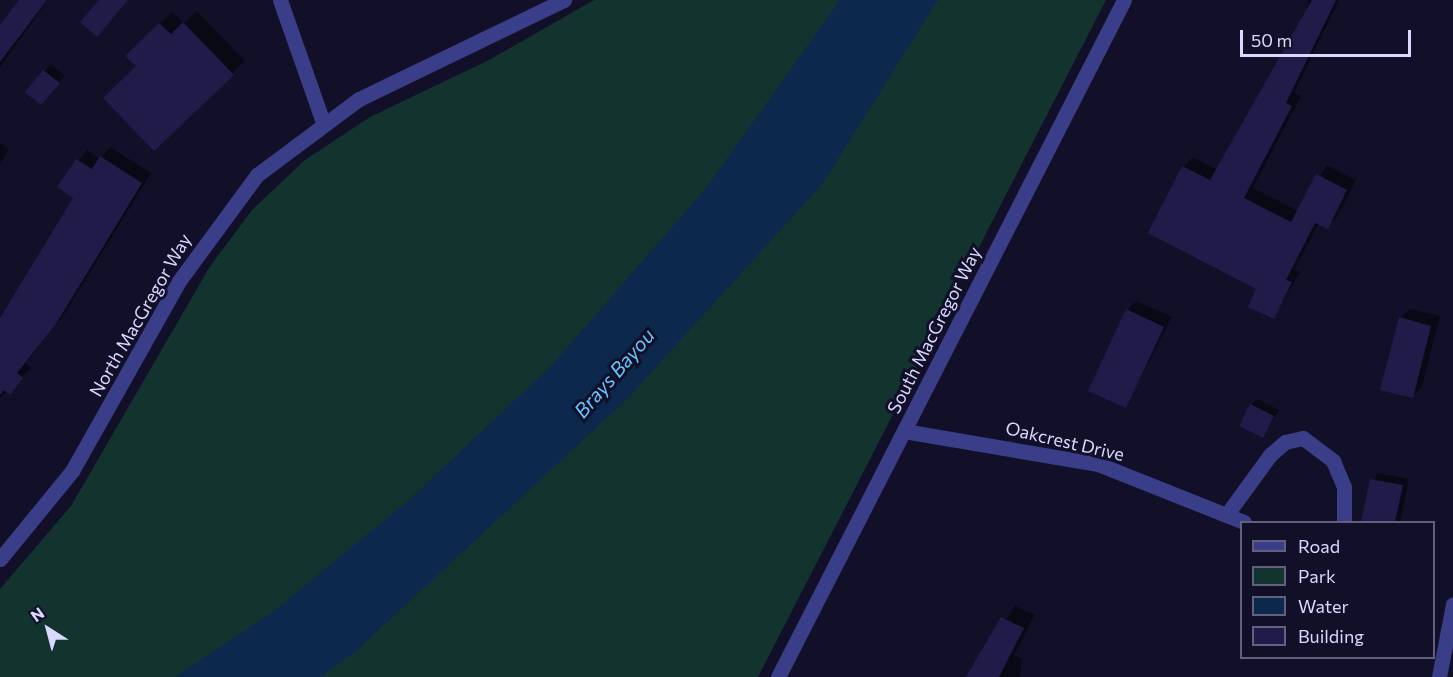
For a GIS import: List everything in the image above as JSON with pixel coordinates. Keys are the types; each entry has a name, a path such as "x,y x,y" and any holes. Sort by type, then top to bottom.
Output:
{"street":[{"path":"280,0 323,122"},
{"name":"North MacGregor Way","path":"0,559 72,471 212,230 257,176 323,122 564,0"},
{"name":"South MacGregor Way","path":"778,677 1124,0"},
{"name":"Oakcrest Drive","path":"904,431 1098,464 1242,521"},
{"path":"1227,514 1270,455 1285,442 1303,438 1333,461 1344,487 1344,521"},
{"path":"1439,677 1451,630 1453,604"},
{"path":"1435,622 1451,630"}],"green space":[{"path":"594,0 1106,0 758,677 0,677 0,589 71,506 209,268 252,210 305,160 370,117 489,60"}],"water":[{"name":"Brays Bayou","path":"840,0 938,0 823,183 627,399 355,652 320,677 175,677 274,611 408,501 551,366 706,188"}],"building":[{"path":"19,0 47,0 0,62 0,25"},
{"path":"99,0 128,0 97,37 80,22"},
{"path":"1312,0 1336,0 1286,103 1292,106 1244,198 1291,222 1316,174 1347,190 1328,229 1315,223 1286,280 1292,282 1274,319 1248,307 1256,289 1148,233 1182,166 1210,180"},
{"path":"183,22 234,75 154,151 103,98 136,66 125,56 159,23 171,34"},
{"path":"43,70 60,83 41,105 25,92"},
{"path":"100,156 142,183 56,324 17,373 23,378 10,395 4,390 0,395 0,318 73,198 57,187 76,159 92,169"},
{"path":"1126,309 1164,327 1126,408 1088,391"},
{"path":"1399,317 1431,326 1413,398 1380,390"},
{"path":"1250,404 1274,416 1263,438 1239,426"},
{"path":"1370,479 1403,485 1395,521 1361,521"},
{"path":"1001,617 1024,628 999,677 966,677"}]}
